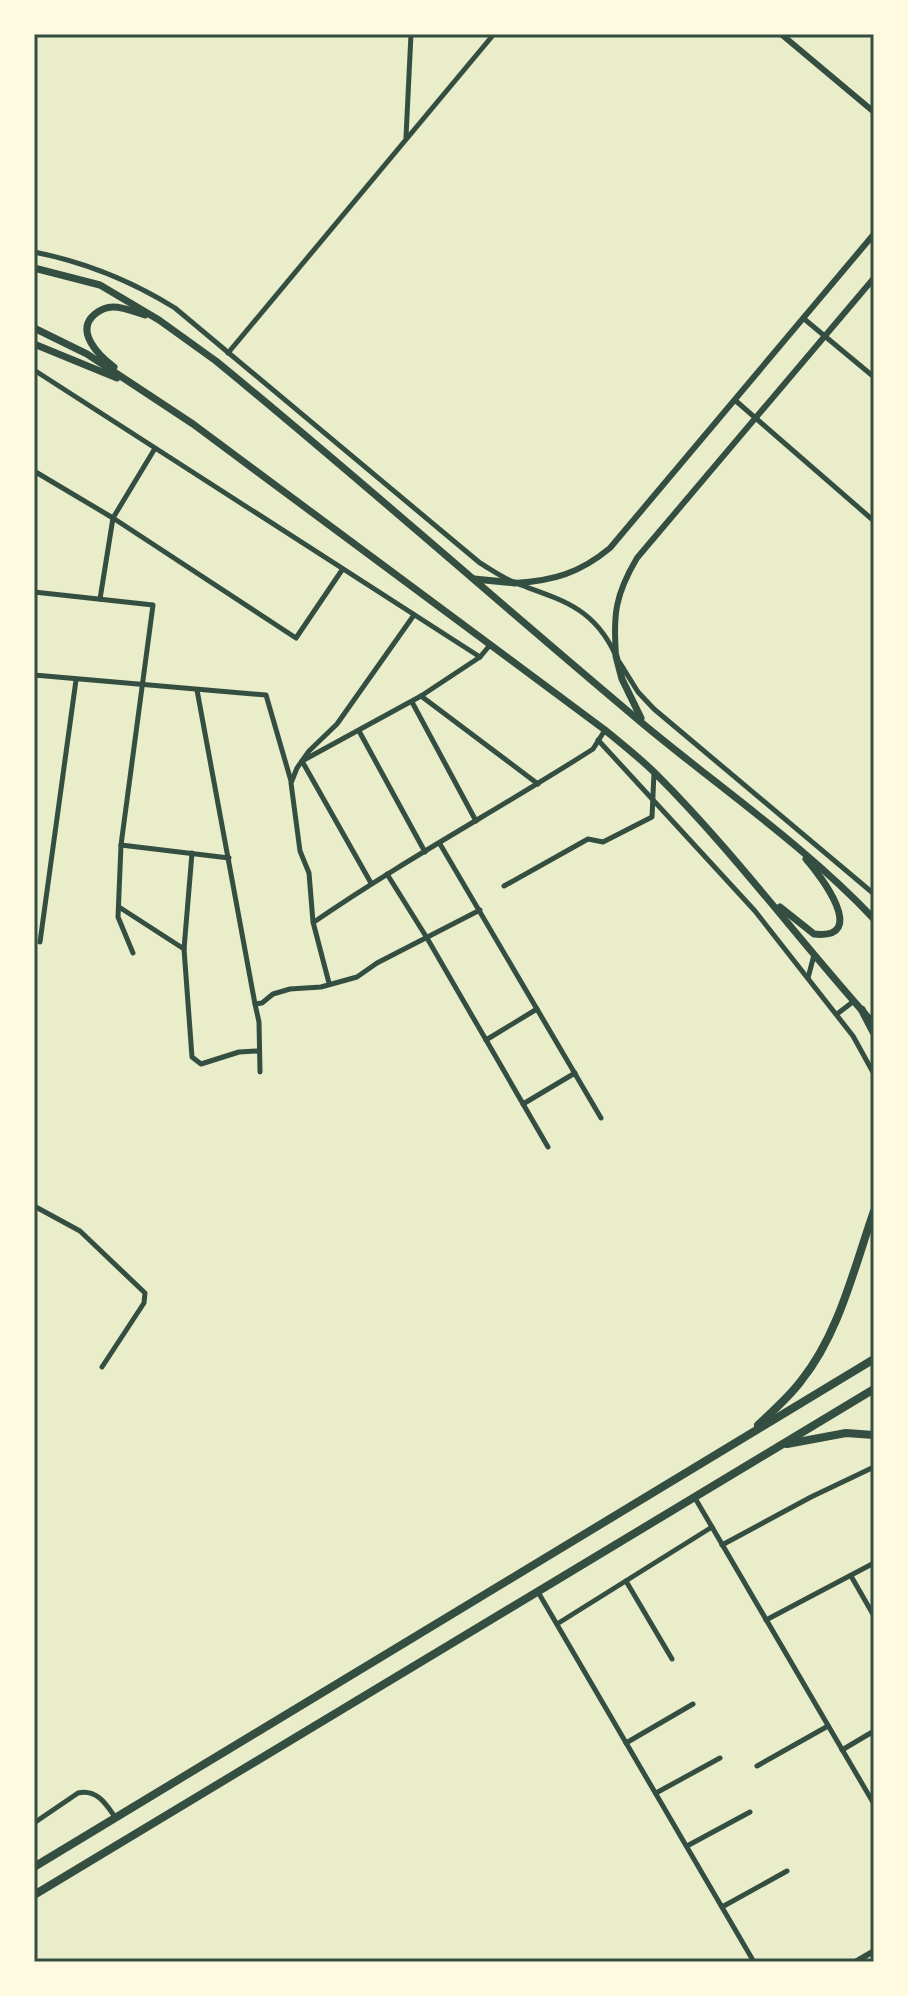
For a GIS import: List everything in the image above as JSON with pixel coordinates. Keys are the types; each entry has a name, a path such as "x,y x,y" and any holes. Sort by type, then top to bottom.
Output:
{"highway":[{"path":"862,1010 874,1033"},
{"path":"748,1435 801,1381 814,1362 839,1310 874,1211"},
{"path":"34,1867 874,1359"},
{"path":"34,1895 874,1389"},
{"path":"782,1445 846,1433 874,1435"}],"main road":[{"path":"34,268 100,285 159,320 216,361 644,724 789,839 846,888 874,919"},
{"path":"159,320 111,307 93,315 87,333 97,351 146,392 605,730 654,772 763,893 874,1024"},
{"path":"34,328 87,354 146,392"},
{"path":"34,344 135,386"},
{"path":"474,579 515,583"},
{"path":"616,656 626,688 644,724"},
{"path":"763,893 814,934 830,933 837,927 839,911 835,899 789,839"}],"street":[{"path":"406,138 411,34"},
{"path":"228,353 494,34"},
{"path":"781,34 874,112"},
{"path":"515,583 559,578 595,561 627,530 874,234"},
{"path":"34,252 69,259 139,286 175,308 480,563 515,583 559,598 576,608 602,629 638,692 654,709 874,894"},
{"path":"616,656 614,610 626,575 637,558 874,278"},
{"path":"803,318 874,377"},
{"path":"34,370 480,657"},
{"path":"736,401 874,521"},
{"path":"100,599 113,518 154,450"},
{"path":"34,471 113,518 296,638 342,570"},
{"path":"34,592 153,605 121,845 118,917 133,953"},
{"path":"291,783 302,761 337,724 414,615"},
{"path":"302,761 412,702 480,657 490,645"},
{"path":"34,675 266,695 291,783 300,851 309,873 313,922 329,983"},
{"path":"40,942 76,680"},
{"path":"197,690 255,1004 260,1037 260,1072"},
{"path":"421,696 538,784"},
{"path":"412,702 476,821"},
{"path":"313,922 371,883 593,749 605,730"},
{"path":"359,731 425,852"},
{"path":"598,740 755,911 837,1014 874,1074"},
{"path":"302,761 371,883"},
{"path":"504,886 588,839 603,842 652,817 654,772"},
{"path":"440,844 601,1118"},
{"path":"121,845 229,858"},
{"path":"192,853 184,949 191,1052 201,1064 239,1052 258,1051"},
{"path":"387,874 548,1147"},
{"path":"119,907 184,949"},
{"path":"255,1004 281,991 321,987 357,977 377,963 480,910"},
{"path":"808,978 815,954"},
{"path":"837,1014 854,1001"},
{"path":"486,1040 537,1009"},
{"path":"865,1055 874,1056"},
{"path":"523,1104 575,1073"},
{"path":"34,1206 80,1231 145,1293 144,1303 102,1367"},
{"path":"722,1545 874,1467"},
{"path":"695,1498 874,1804"},
{"path":"557,1624 712,1527"},
{"path":"766,1620 874,1563"},
{"path":"850,1575 874,1616"},
{"path":"626,1581 672,1659"},
{"path":"538,1591 754,1962"},
{"path":"626,1743 693,1704"},
{"path":"757,1766 828,1726"},
{"path":"842,1750 874,1731"},
{"path":"656,1793 720,1758"},
{"path":"34,1823 78,1793 85,1792 98,1797 115,1817"},
{"path":"687,1846 750,1812"},
{"path":"722,1907 787,1871"},
{"path":"855,1962 874,1951"}]}
